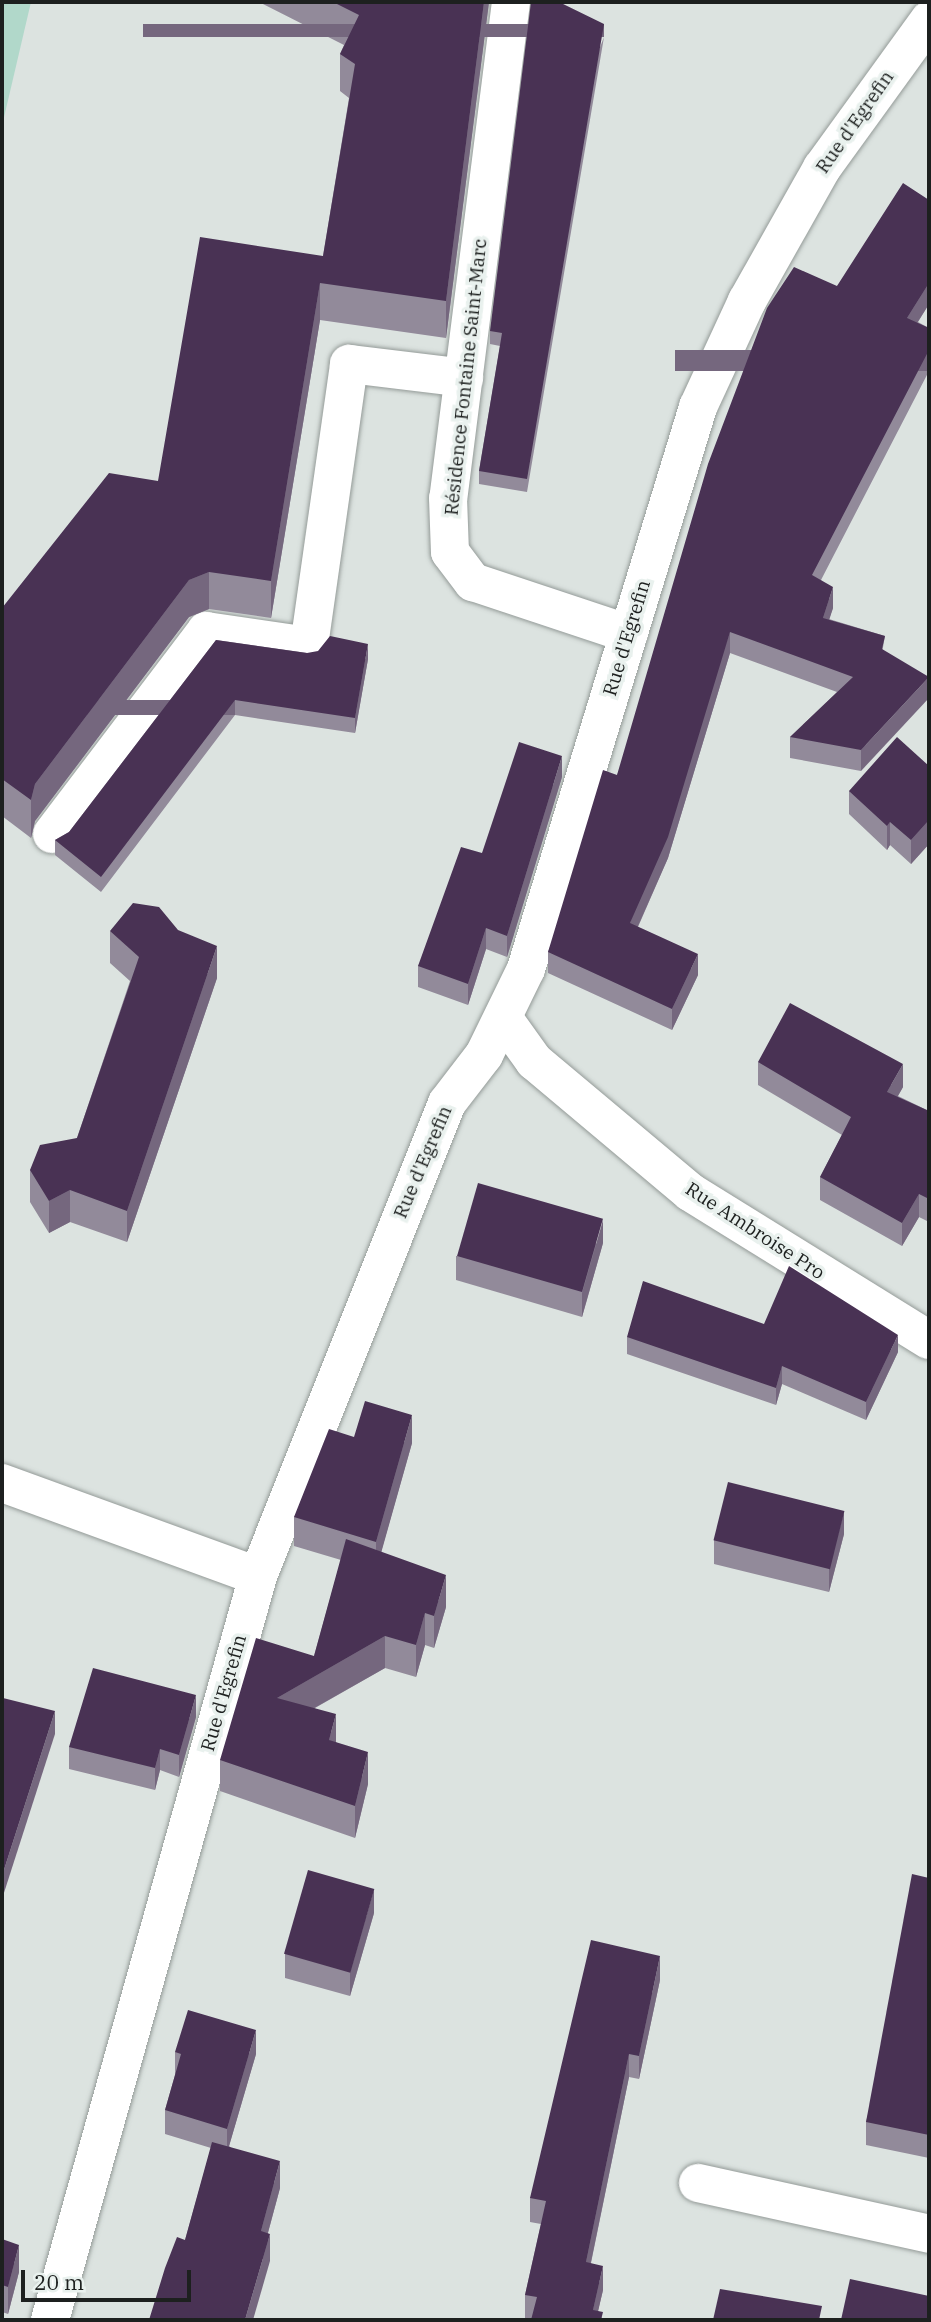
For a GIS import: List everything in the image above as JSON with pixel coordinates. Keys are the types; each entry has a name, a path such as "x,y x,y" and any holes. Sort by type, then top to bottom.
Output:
{"street":[{"name":"Résidence Fontaine Saint-Marc","path":"511,2 448,498 450,552 473,582 629,634"},
{"name":"Rue d'Egrefin","path":"50,2320 258,1577 447,1103 504,1019 526,969 698,407 747,301 822,167 929,20"},
{"path":"52,834 206,631 309,646 349,364 464,377"},
{"name":"Rue Ambroise Pro","path":"504,1019 534,1062 690,1192 929,1340"},
{"path":"2,1483 258,1577"},
{"path":"698,2183 929,2234"}],"green space":[{"path":"2,2 31,2 2,126"}],"building":[{"path":"333,2 484,2 446,301 320,283 271,581 209,572 189,580 35,784 31,800 2,779 2,608 109,473 158,481 200,237 323,256 355,64 340,54 359,15"},
{"path":"531,2 559,2 604,24 527,479 479,471 502,333 490,331"},
{"path":"903,183 929,200 929,283 907,318 929,328 929,350 812,575 833,587 823,618 885,636 882,649 929,677 861,750 790,737 853,677 730,632 668,837 630,923 698,954 672,1009 548,952 603,770 617,775 708,464 767,308 794,267 837,286"},
{"path":"330,636 368,644 355,718 235,700 101,877 55,840 69,832 216,640 307,653 318,651"},
{"path":"897,737 929,766 929,820 911,840 890,822 887,826 849,791"},
{"path":"519,742 562,756 507,936 486,928 468,984 418,966 461,847 482,853"},
{"path":"133,903 159,907 178,930 217,946 127,1211 70,1190 49,1201 30,1170 40,1145 77,1138 139,957 110,931"},
{"path":"790,1003 903,1064 887,1092 929,1111 929,1199 919,1194 902,1223 820,1177 851,1117 758,1062"},
{"path":"478,1183 603,1219 582,1292 457,1256"},
{"path":"789,1266 898,1335 866,1402 782,1366 776,1388 627,1337 643,1281 764,1324"},
{"path":"365,1401 412,1415 376,1542 294,1517 329,1429 354,1437"},
{"path":"728,1482 844,1511 830,1569 713,1540"},
{"path":"346,1539 446,1575 434,1616 425,1613 416,1645 385,1636 277,1698 336,1714 329,1740 368,1752 355,1806 220,1760 256,1638 314,1656"},
{"path":"93,1668 196,1695 179,1755 160,1749 155,1768 69,1747"},
{"path":"3,1698 55,1711 2,1876 2,1702"},
{"path":"308,1870 374,1889 350,1973 284,1954"},
{"path":"912,1874 929,1878 929,2135 866,2122"},
{"path":"591,1940 660,1956 639,2056 629,2054 586,2262 603,2266 593,2310 603,2312 601,2320 531,2320 537,2297 525,2295 546,2201 530,2198"},
{"path":"188,2010 256,2030 227,2129 165,2110 181,2054 175,2052"},
{"path":"212,2142 280,2161 261,2231 270,2234 245,2320 149,2320 177,2237 185,2240"},
{"path":"2,2239 19,2245 8,2287 2,2285"},
{"path":"850,2279 929,2296 929,2320 841,2320"},
{"path":"720,2289 822,2306 819,2320 713,2320"}]}
